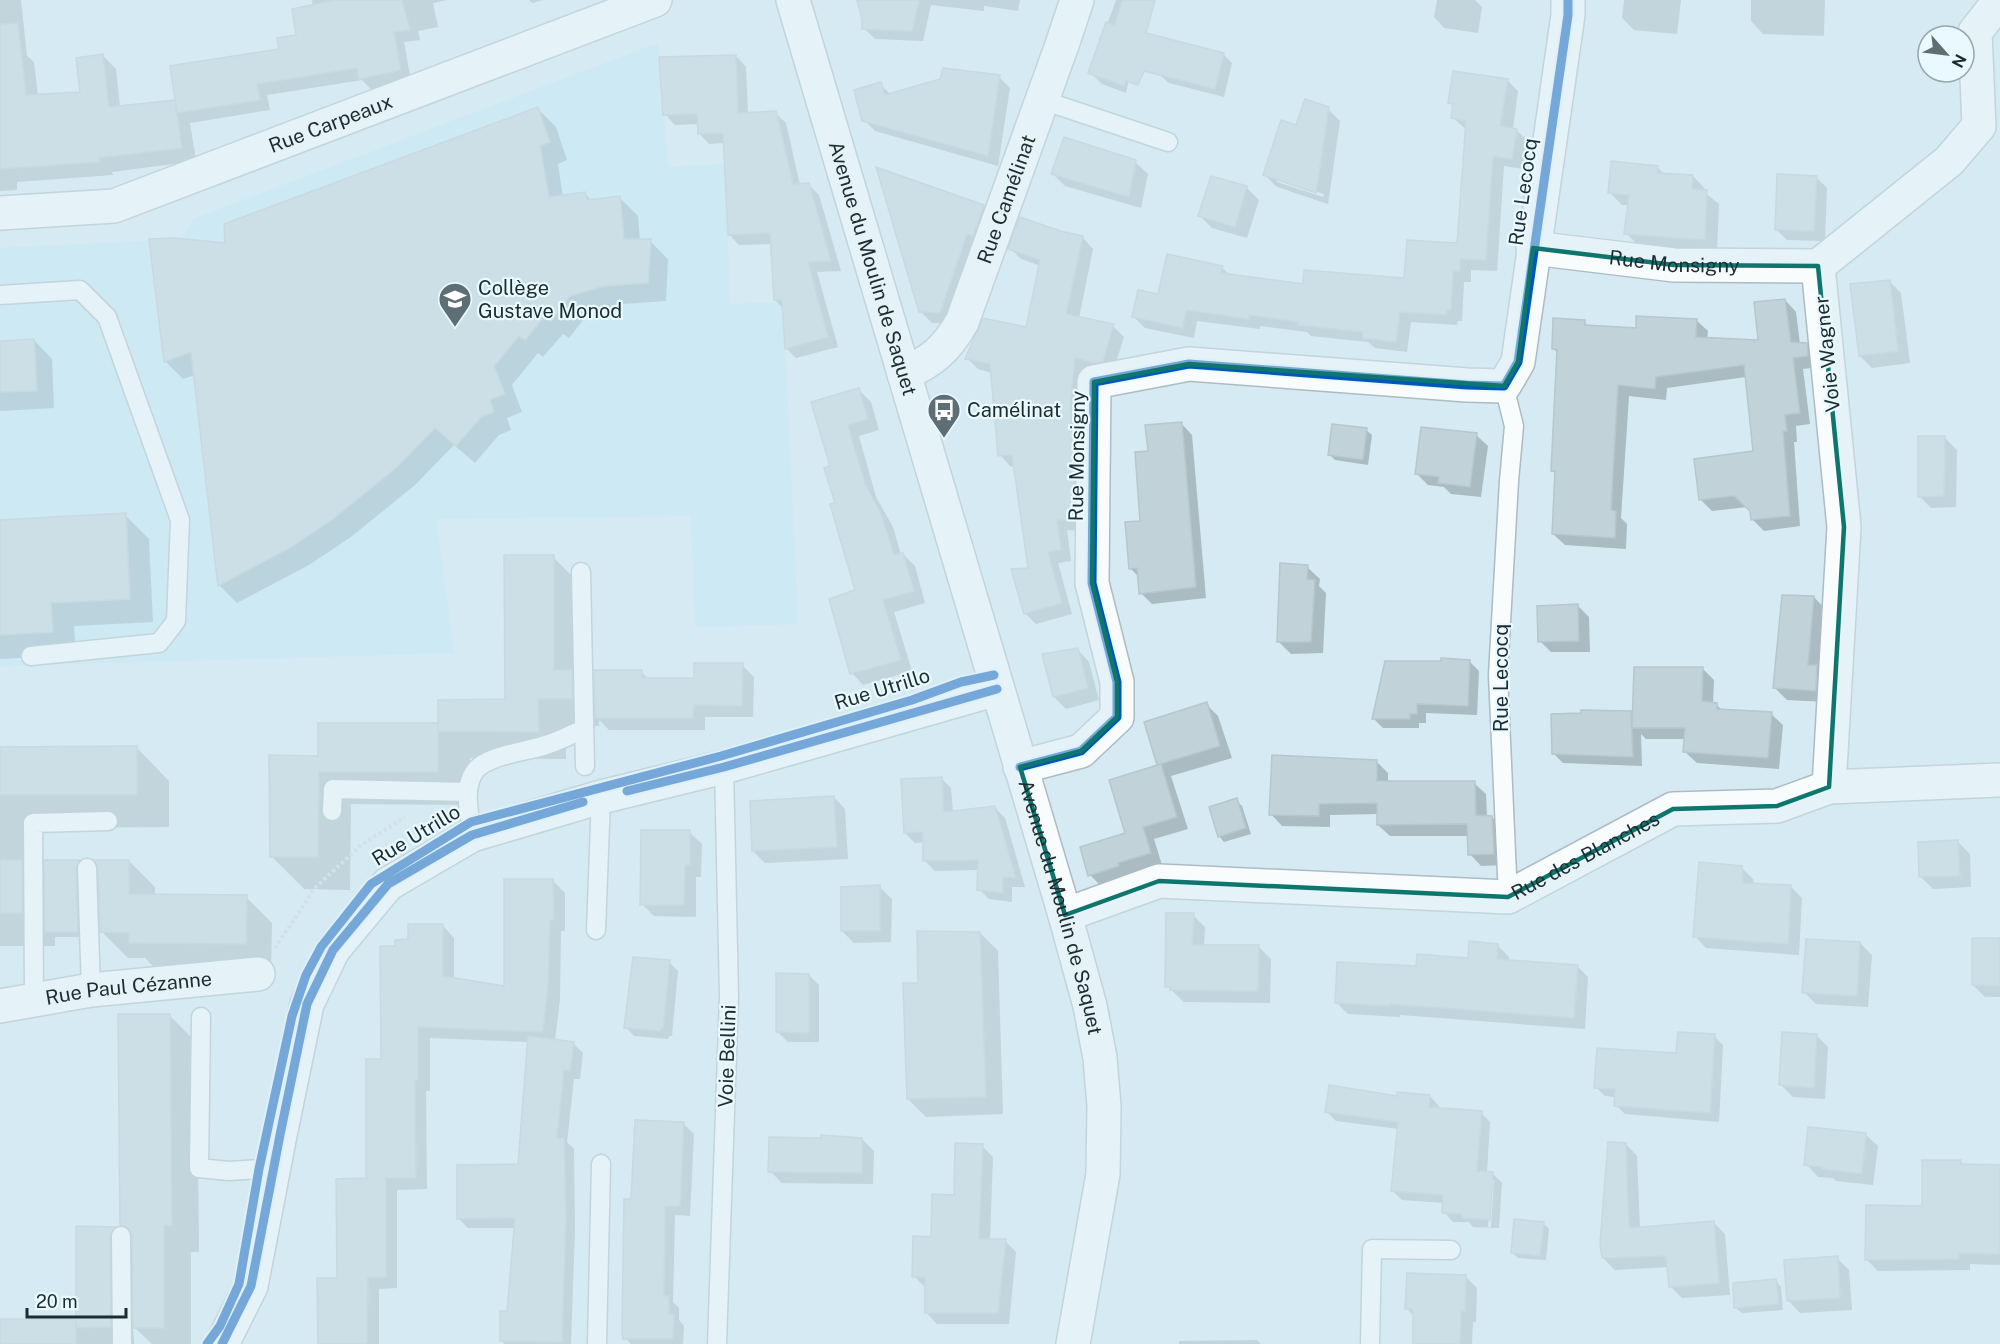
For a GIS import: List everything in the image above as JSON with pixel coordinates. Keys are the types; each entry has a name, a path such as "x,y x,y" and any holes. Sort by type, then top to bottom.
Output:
{"street":[{"name":"Rue Carpeaux","path":"0,213 114,206 654,0"},
{"name":"Avenue du Moulin de Saquet","path":"793,0 1090,1006 1100,1058 1104,1106 1102,1174 1073,1344"},
{"name":"Rue Camélinat","path":"904,374 929,362 952,339 962,322 1077,0"},
{"name":"Rue Lecocq","path":"1504,386 1518,362 1568,15 1568,0"},
{"path":"1818,266 1949,161 1979,126 1976,32 2000,3"},
{"name":"Rue Monsigny","path":"1533,248 1674,265 1818,266"},
{"name":"Voie Wagner","path":"1818,266 1844,527 1829,787"},
{"name":"Rue Monsigny","path":"1020,767 1081,751 1117,717 1118,682 1092,583 1094,382 1189,364 1504,386"},
{"name":"Rue Utrillo","path":"222,1344 251,1286 307,1004 333,950 388,884 472,835 602,797 724,767 998,689"},
{"name":"Rue des Blanches","path":"1065,915 1160,881 1508,897 1673,809 1777,806 1829,787 2000,780"},
{"name":"Rue Paul Cézanne","path":"0,1006 91,990 258,974"}],"lane":[{"path":"1042,100 1168,142"},
{"path":"0,295 80,291 107,317 180,520 176,621 159,644 31,656"},
{"name":"Rue Lecocq","path":"1504,386 1514,426 1498,675 1508,897"},
{"path":"580,572 585,766"},
{"path":"472,835 468,792 475,771 483,763 549,744 584,729"},
{"name":"Voie Bellini","path":"717,1344 729,996 724,767"},
{"path":"332,811 333,789 468,792"},
{"path":"596,930 602,797"},
{"path":"34,1000 33,823 108,821"},
{"path":"87,868 91,990"},
{"path":"201,1017 200,1168 229,1172 259,1169 273,1171"},
{"path":"597,1344 601,1164"},
{"path":"121,1236 122,1344"},
{"path":"1370,1344 1372,1248 1451,1250"}],"highlighted area":[{"path":"1533,248 1674,265 1818,266 1844,527 1829,787 1777,806 1673,809 1508,897 1159,881 1065,915 1020,767 1081,751 1117,717 1117,682 1092,583 1094,382 1189,364 1504,386 1518,362"}],"shaded area":[{"name":"Collège Gustave Monod","path":"658,43 668,167 725,164 730,304 783,302 798,624 695,627 691,516 436,519 454,653 0,666 0,248 183,239 193,219"}],"building":[{"path":"335,0 402,0 410,30 394,32 401,70 359,79 357,68 257,84 260,100 177,113 170,66 279,49 277,38 296,35 292,9"},
{"path":"857,0 919,0 912,31 862,29"},
{"path":"1122,0 1155,0 1146,33 1224,53 1215,89 1144,71 1138,85 1126,81 1124,86 1088,73 1106,22 1115,25"},
{"path":"18,23 26,95 80,92 76,58 103,54 109,107 175,100 182,148 99,158 100,162 0,169 0,24"},
{"path":"736,55 738,113 776,111 793,184 809,183 831,261 808,262 828,337 785,349 782,300 774,300 770,233 728,235 723,133 698,134 697,114 663,115 659,57"},
{"path":"943,68 1000,75 988,156 862,121 854,90 881,82 885,95 940,79"},
{"path":"1453,71 1508,79 1500,126 1517,129 1512,159 1493,156 1486,260 1460,259 1460,271 1453,271 1451,310 1447,310 1446,315 1400,312 1396,342 1362,338 1363,332 1298,325 1298,322 1249,315 1249,319 1186,310 1183,328 1132,317 1138,290 1158,294 1167,254 1223,266 1221,273 1303,284 1304,270 1404,278 1407,240 1457,243 1466,121 1451,118 1453,104 1448,103"},
{"path":"1305,99 1329,107 1316,193 1263,175 1281,120 1296,125"},
{"path":"538,107 550,142 540,146 549,197 585,192 587,200 620,196 624,239 651,239 648,283 604,286 570,296 551,321 544,317 525,340 519,336 494,366 505,394 490,400 494,412 481,417 456,446 435,428 397,467 333,519 291,547 218,586 191,352 164,362 149,239 174,238 225,243 224,224"},
{"path":"1064,137 1136,160 1129,197 1051,174"},
{"path":"1611,161 1658,166 1657,173 1693,175 1692,189 1707,190 1705,240 1624,234 1629,195 1608,193"},
{"path":"876,167 984,205 973,236 967,234 940,313 919,312"},
{"path":"1777,174 1817,176 1814,231 1775,230"},
{"path":"1211,176 1247,186 1235,227 1198,216"},
{"path":"1020,217 1060,231 1083,236 1066,314 1114,324 1103,361 1095,363 1075,358 1070,408 1074,466 1074,520 1057,520 1061,550 1048,552 1062,603 1024,614 1011,569 1028,568 1012,455 998,456 990,364 965,359 983,318 1026,327 1040,260 1008,249"},
{"path":"1890,280 1898,351 1859,356 1850,284"},
{"path":"1785,299 1791,342 1807,343 1808,356 1793,358 1800,413 1785,415 1787,431 1783,431 1790,516 1751,520 1750,511 1734,496 1699,500 1694,459 1753,451 1744,365 1656,377 1655,389 1618,385 1611,510 1616,511 1615,538 1552,534 1555,471 1551,471 1557,349 1552,349 1553,318 1585,320 1585,325 1636,328 1636,316 1697,319 1696,337 1758,340 1754,302"},
{"path":"34,339 37,391 0,392 0,341"},
{"path":"859,388 868,419 848,425 865,484 881,514 894,555 903,553 914,591 883,600 901,660 850,674 829,599 855,590 830,504 835,503 824,468 830,466 811,402"},
{"path":"1182,422 1196,587 1139,594 1137,568 1129,569 1125,522 1140,521 1135,452 1148,451 1145,425"},
{"path":"1332,424 1367,428 1363,460 1328,455"},
{"path":"1421,427 1477,433 1470,487 1438,483 1439,477 1415,474"},
{"path":"1918,436 1945,436 1944,496 1918,497"},
{"path":"126,513 130,599 51,603 53,632 0,635 0,520"},
{"path":"504,555 554,555 554,670 572,670 572,699 538,699 539,732 438,731 438,700 505,699"},
{"path":"1280,563 1308,565 1307,579 1315,580 1311,642 1277,642"},
{"path":"1782,595 1814,596 1808,665 1817,665 1816,691 1773,688"},
{"path":"1578,604 1579,641 1538,642 1537,606"},
{"path":"1078,648 1088,688 1053,697 1042,654"},
{"path":"1441,658 1470,660 1468,706 1417,704 1417,714 1410,714 1410,719 1372,719 1385,661 1441,661"},
{"path":"694,663 743,663 742,706 694,705 693,718 595,718 594,670 642,670 642,678 694,678"},
{"path":"1634,667 1703,667 1702,701 1717,703 1717,709 1772,712 1768,758 1683,752 1685,728 1632,728"},
{"path":"1207,702 1220,746 1157,765 1144,722"},
{"path":"1581,710 1631,711 1633,757 1552,754 1551,714 1581,713"},
{"path":"318,723 438,723 438,772 319,772 318,857 270,857 269,755 318,756"},
{"path":"137,746 137,795 0,795 0,747"},
{"path":"1272,755 1377,760 1377,781 1475,781 1476,815 1492,816 1494,854 1468,855 1467,824 1377,825 1377,803 1319,804 1319,816 1269,815"},
{"path":"1161,764 1177,817 1143,827 1151,853 1118,863 1119,866 1088,876 1080,847 1125,833 1109,780"},
{"path":"942,777 944,812 995,806 1016,878 1003,877 1003,893 977,890 978,860 923,861 923,832 904,833 901,779"},
{"path":"834,796 837,847 752,851 750,801"},
{"path":"1237,798 1246,828 1218,837 1209,807"},
{"path":"641,830 690,830 690,865 685,865 684,905 640,905"},
{"path":"1958,840 1960,876 1919,877 1918,842"},
{"path":"0,860 22,860 22,913 0,913"},
{"path":"44,860 80,860 76,868 78,932 45,932"},
{"path":"94,860 129,860 129,894 247,895 246,944 129,943 129,933 100,932 98,868"},
{"path":"1699,862 1742,866 1743,883 1791,885 1788,944 1693,937"},
{"path":"504,879 553,879 554,920 550,920 548,987 543,1032 418,1027 418,1080 415,1080 416,1178 386,1178 386,1277 368,1277 367,1344 318,1344 317,1278 337,1278 336,1179 366,1178 366,1059 381,1059 380,946 395,946 395,940 408,939 408,924 443,924 443,976 504,986"},
{"path":"880,885 880,931 841,931 841,887"},
{"path":"1166,913 1194,913 1192,945 1259,945 1258,991 1170,990 1170,987 1165,987"},
{"path":"917,931 980,932 986,1097 907,1099 903,983 918,983"},
{"path":"1972,938 2000,938 2000,986 1972,985"},
{"path":"1806,939 1860,942 1857,996 1802,993"},
{"path":"1469,941 1498,944 1497,959 1578,965 1574,1018 1389,1004 1389,1006 1335,1003 1337,962 1416,966 1417,954 1468,958"},
{"path":"633,957 670,960 663,1029 661,1028 660,1031 624,1028"},
{"path":"776,973 809,974 809,1033 776,1032"},
{"path":"118,1014 170,1014 172,1226 164,1225 164,1328 133,1328 132,1236 127,1227 120,1225"},
{"path":"1678,1032 1715,1034 1710,1113 1614,1106 1615,1089 1594,1088 1597,1048 1676,1053"},
{"path":"1782,1032 1817,1034 1814,1088 1779,1085"},
{"path":"528,1036 574,1042 570,1071 564,1070 557,1138 564,1138 566,1219 562,1342 500,1341 500,1311 507,1311 515,1218 457,1219 457,1165 518,1164"},
{"path":"1329,1085 1397,1096 1397,1092 1430,1095 1429,1107 1482,1111 1477,1171 1493,1172 1490,1220 1462,1218 1462,1214 1442,1213 1443,1195 1391,1191 1398,1122 1325,1112"},
{"path":"635,1120 684,1122 680,1206 665,1206 664,1296 669,1296 669,1314 674,1314 673,1339 623,1339 624,1199 631,1199"},
{"path":"1808,1127 1866,1133 1862,1174 1804,1165"},
{"path":"821,1135 862,1138 862,1173 768,1172 769,1137 821,1138"},
{"path":"1608,1142 1626,1143 1629,1228 1714,1221 1719,1283 1669,1287 1666,1256 1602,1258 1600,1244"},
{"path":"955,1143 983,1144 979,1239 1006,1239 998,1313 925,1313 925,1277 912,1277 913,1236 931,1237 932,1194 954,1195"},
{"path":"1922,1160 1961,1160 1961,1164 2000,1165 2000,1254 1959,1253 1959,1259 1865,1260 1866,1205 1922,1206"},
{"path":"1514,1219 1544,1222 1540,1256 1511,1253"},
{"path":"76,1226 115,1227 110,1236 111,1327 76,1328"},
{"path":"1838,1256 1840,1298 1787,1301 1784,1260"},
{"path":"1407,1273 1466,1275 1465,1311 1461,1311 1460,1344 1413,1344 1413,1309 1405,1309"},
{"path":"1776,1279 1779,1304 1734,1308 1733,1283"},
{"path":"0,1319 76,1319 76,1344 0,1344"}],"cycle path":[{"path":"1020,767 1081,751 1117,717 1117,682 1092,583 1094,382 1189,364 1504,386 1518,362 1568,15 1568,0"},
{"path":"207,1344 220,1326 239,1284 259,1169 292,1016 306,975 321,947 371,884 471,822 721,756 912,700 961,682 994,675"},
{"path":"627,791 724,767 997,689"},
{"path":"222,1344 251,1286 307,1004 333,950 388,884 472,835 583,802"}],"place":[{"name":"Collège Gustave Monod","path":"455,328"},
{"name":"Camélinat","path":"944,439"}]}
